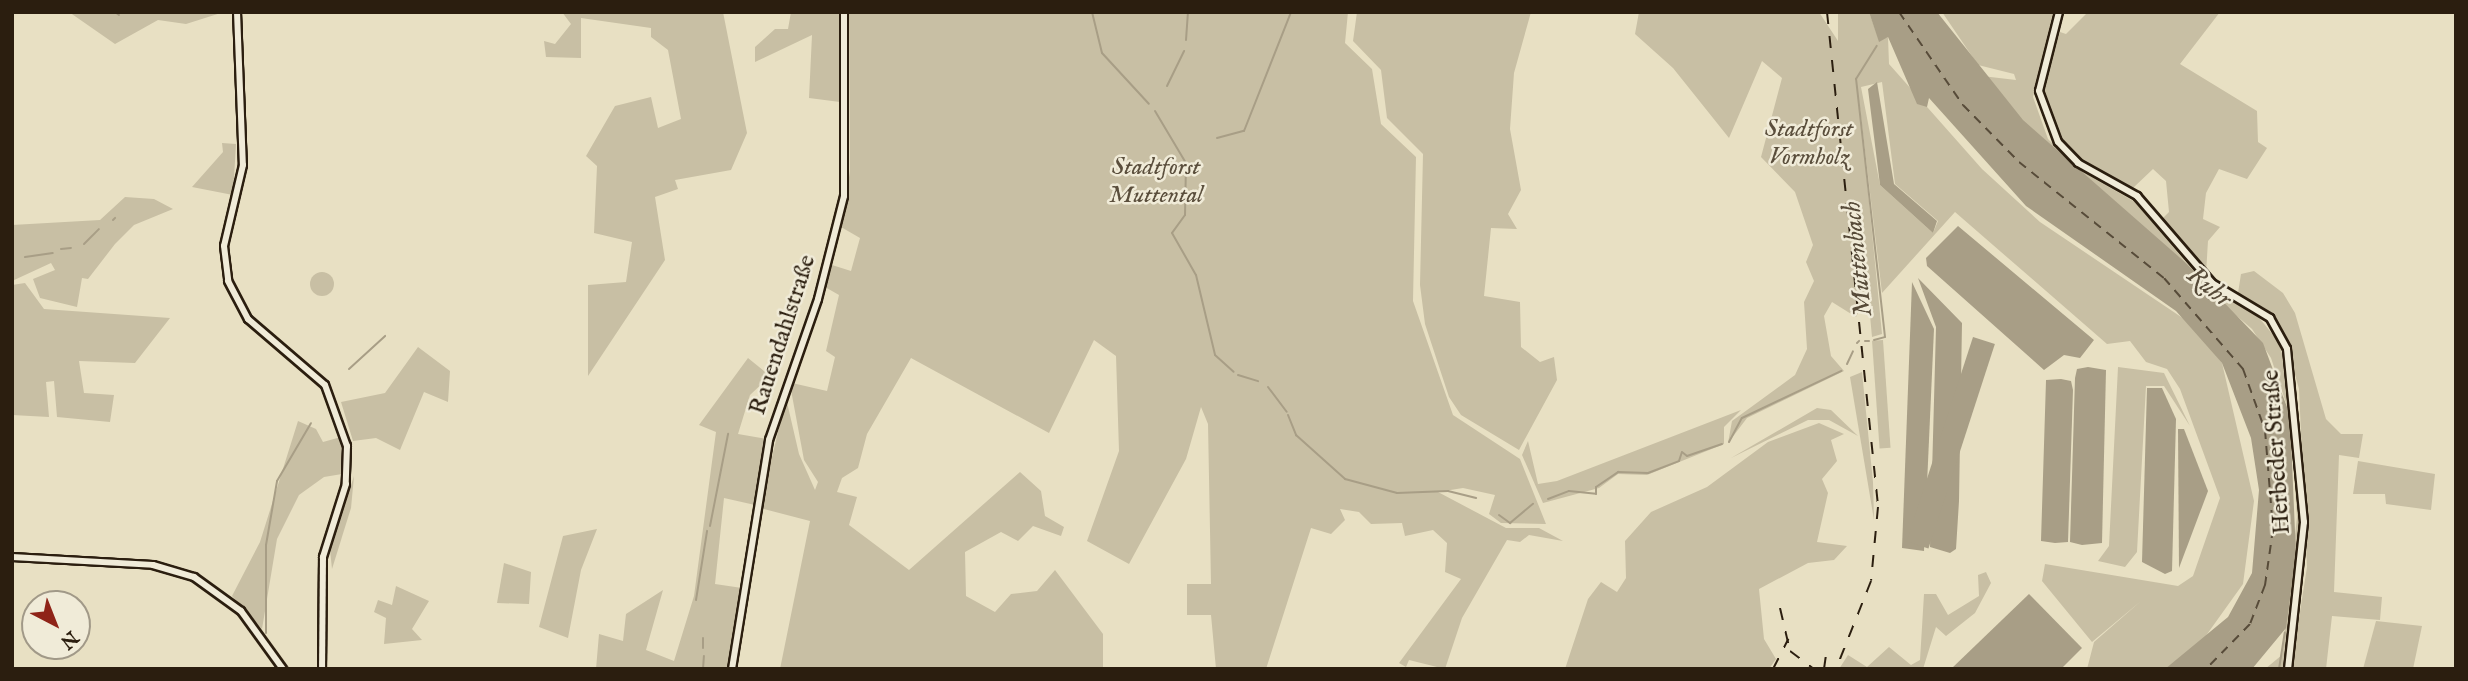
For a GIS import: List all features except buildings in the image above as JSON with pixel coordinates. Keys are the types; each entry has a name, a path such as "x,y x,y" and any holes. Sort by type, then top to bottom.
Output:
{"main road":[{"path":"237,12 243,165 224,246 228,281 254,326 325,385 347,446 346,484 323,557 322,669"},
{"name":"Rauendahlstraße","path":"732,669 769,440 818,299 844,197 844,12"},
{"name":"Herbeder Straße","path":"2059,12 2039,91 2057,142 2078,163 2137,196 2211,283 2265,312 2287,349 2304,522 2288,669"},
{"path":"12,557 153,565 194,577 241,611 283,669"}],"green space":[{"path":"69,12 224,12 186,24 158,20 115,44"},
{"path":"562,12 723,12 747,133 731,170 675,180 678,189 655,197 665,260 588,376 588,285 626,282 632,242 594,233 597,166 586,156 615,106 651,97 658,128 681,119 668,50 651,37 651,28 581,18 581,58 546,57 544,41 555,44 571,24"},
{"path":"791,12 841,12 840,102 809,98 812,35 755,62 755,47 775,29 788,29"},
{"name":"Stadtforst Muttental","path":"849,12 1348,12 1345,43 1372,69 1381,124 1416,157 1413,301 1453,415 1520,459 1546,524 1501,523 1489,514 1495,495 1463,488 1438,492 1506,528 1539,528 1563,541 1529,535 1520,542 1507,540 1462,618 1445,669 1409,660 1406,667 1399,663 1461,579 1445,572 1447,543 1433,530 1405,536 1402,523 1371,524 1359,512 1340,509 1345,520 1331,534 1311,528 1266,669 1216,669 1211,615 1187,615 1187,584 1211,584 1208,424 1201,407 1186,459 1129,564 1087,541 1119,451 1116,356 1094,340 1049,433 911,358 867,434 858,468 842,478 837,492 857,497 849,525 909,570 1020,472 1041,491 1045,516 1064,527 1061,536 1033,526 1018,541 1001,532 965,552 966,596 995,612 1011,594 1037,591 1055,570 1103,634 1103,669 780,669 810,521 760,508 786,398 799,454 815,490 818,482 804,460 791,390 792,383 827,391 835,357 826,351 839,295 825,287 832,265 851,271 860,238 841,227 850,171"},
{"path":"1357,12 1531,12 1514,73 1510,129 1521,190 1508,214 1517,229 1491,228 1484,296 1520,302 1521,347 1540,362 1554,357 1557,380 1519,450 1461,415 1449,397 1425,324 1420,285 1423,154 1387,118 1381,70 1353,41"},
{"name":"Stadtforst Vormholz","path":"1639,12 1819,12 1838,41 1838,12 1869,12 1879,40 1888,37 1889,64 1982,169 2040,222 2193,325 2222,363 2254,501 2243,584 2200,644 2165,669 2087,669 2094,642 2141,601 2092,642 2042,581 2045,564 2178,586 2193,576 2220,498 2180,389 2167,369 2146,362 2130,341 2107,344 1955,212 1882,293 1859,100 1882,334 1872,337 1868,294 1856,317 1832,302 1824,316 1831,356 1844,371 1747,418 1728,443 1732,421 1795,375 1807,349 1804,302 1814,281 1806,262 1813,245 1795,192 1761,157 1782,78 1762,61 1729,138 1673,68 1635,34","holes":["1882,82 1895,184 1938,221 1933,233 1880,185 1861,87"]},
{"path":"1942,12 2053,12 2033,97 2048,139 2079,170 2135,202 2204,284 2256,314 2278,341 2286,366 2290,415 2271,358 2252,329 2202,286 2186,263 2075,172 2022,120 1982,76 2016,80 2014,74 1978,65"},
{"path":"2088,12 2220,12 2180,64 2257,111 2258,142 2267,148 2247,179 2219,169 2206,193 2203,219 2220,227 2208,241 2206,274 2162,219 2169,212 2166,181 2153,169 2133,188 2085,163 2054,131 2043,95 2046,57 2052,58 2060,32 2066,34"},
{"path":"222,143 236,144 233,195 192,187 223,152"},
{"path":"125,197 154,199 173,209 134,225 115,244 88,279 82,278 77,307 40,298 33,279 55,270 51,263 12,281 12,225 100,220"},
{"path":"2254,271 2283,293 2295,313 2326,419 2341,434 2363,434 2359,458 2339,455 2334,592 2382,597 2380,620 2332,616 2326,669 2291,669 2307,567 2299,389 2282,328 2266,309 2238,293 2241,274"},
{"path":"322,272 331,275 334,284 331,293 322,296 313,293 310,284 313,275"},
{"path":"25,283 44,309 170,318 135,363 79,361 84,393 114,395 110,422 57,417 54,381 46,382 49,417 12,415 12,285"},
{"path":"1883,340 1891,448 1880,449 1872,341"},
{"path":"418,347 450,371 448,402 424,392 400,450 376,438 353,441 341,402 385,393"},
{"path":"748,358 770,376 750,395 738,434 767,439 755,505 724,498 715,584 742,588 729,669 596,669 599,634 623,641 626,614 663,590 646,650 674,661 694,596 716,432 699,425"},
{"path":"2118,367 2164,373 2190,426 2164,386 2146,386 2137,552 2125,567 2098,561 2109,546"},
{"path":"1862,372 1873,482 1874,520 1850,377"},
{"path":"1817,408 1831,410 1858,436 1829,420 1808,420 1731,458"},
{"path":"1741,410 1724,427 1724,444 1647,475 1618,474 1599,488 1543,503 1522,455 1528,441 1538,484 1557,481"},
{"path":"2290,419 2299,527 2283,669 2265,669 2282,655 2297,517"},
{"path":"298,421 316,429 323,442 341,437 342,474 324,477 299,495 277,539 262,629 232,596 260,542"},
{"path":"1819,423 1844,434 1831,440 1837,461 1822,479 1828,493 1817,542 1847,546 1834,560 1808,563 1759,589 1764,639 1776,659 1769,669 1565,669 1588,599 1601,582 1617,592 1626,578 1625,541 1651,512 1707,487 1768,442"},
{"path":"2358,461 2435,474 2431,510 2386,504 2385,494 2353,494"},
{"path":"354,476 351,508 332,569 330,550"},
{"path":"597,529 581,570 568,638 539,627 563,536"},
{"path":"504,563 531,572 529,604 497,603"},
{"path":"1986,572 1991,583 1975,613 1946,636 1936,627 1923,669 1839,669 1848,655 1867,667 1889,647 1911,665 1920,660 1924,594 1936,594 1948,615 1979,596 1978,575"},
{"path":"396,586 429,601 412,629 422,640 384,644 386,618 374,612 378,600 392,605"},
{"path":"2376,621 2422,626 2413,669 2363,669"}],"water":[{"name":"Ruhr","path":"1869,12 1937,12 2023,120 2186,263 2263,343 2290,415 2296,555 2286,628 2252,669 2165,669 2228,617 2252,573 2259,490 2251,438 2222,363 2176,311 2026,206 1929,98 1927,107 1917,104 1888,37 1879,42"},
{"path":"1877,82 1894,184 1937,221 1933,233 1880,185 1868,89"},
{"path":"1958,226 2094,340 2080,358 2064,355 2044,370 1927,266 1926,258"},
{"path":"1918,278 1962,323 1959,501 1956,549 1950,553 1930,547 1936,327"},
{"path":"1912,282 1934,329 1924,551 1902,548"},
{"path":"1973,337 1995,344 1928,549 1907,541"},
{"path":"2088,367 2106,370 2102,543 2082,545 2070,542 2075,378 2077,369"},
{"path":"2046,380 2071,381 2073,390 2068,542 2055,543 2041,541"},
{"path":"2147,388 2162,388 2176,419 2172,571 2165,574 2142,562"},
{"path":"2178,429 2184,429 2208,491 2179,568"},
{"path":"2029,594 2082,648 2061,669 1951,669"}],"waterway":[{"path":"115,12 119,15"},
{"name":"Muttenbach","path":"1092,12 1102,53 1149,104"},
{"path":"1186,40 1188,12"},
{"path":"1217,138 1244,131 1291,12"},
{"name":"Muttenbach","path":"1874,340 1885,337 1856,79 1877,46"},
{"path":"1167,86 1184,51"},
{"name":"Muttenbach","path":"1155,111 1186,163 1185,215 1172,233 1196,275 1215,355 1234,372"},
{"path":"84,244 99,229"},
{"path":"61,249 71,248"},
{"path":"25,257 53,253"},
{"path":"349,369 385,336"},
{"name":"Muttenbach","path":"1847,364 1853,351"},
{"name":"Muttenbach","path":"1729,442 1742,418 1841,371"},
{"name":"Muttenbach","path":"1238,375 1258,381"},
{"name":"Muttenbach","path":"1268,387 1287,412"},
{"name":"Muttenbach","path":"1288,415 1296,435 1345,479 1397,493 1448,491 1476,498"},
{"path":"266,633 266,545 277,481 311,423"},
{"path":"710,526 728,434"},
{"name":"Muttenbach","path":"1548,499 1569,491 1596,494 1596,487 1618,472 1648,473 1679,461 1682,452 1687,456 1722,444"},
{"name":"Muttenbach","path":"1499,515 1510,523 1533,504"},
{"path":"696,600 707,531"},
{"path":"2279,669 2285,632"},
{"path":"703,638 703,648"},
{"path":"703,669 704,656"}],"ferry route":[{"path":"1899,12 1963,105 2019,162 2164,278 2243,369 2265,430 2273,529 2265,585 2250,624 2206,669"}],"railway":[{"path":"1827,12 1878,507 1871,581 1836,669"},
{"path":"1780,608 1790,651 1814,669"},
{"path":"1773,669 1788,639"},
{"path":"1824,669 1826,654"}]}
